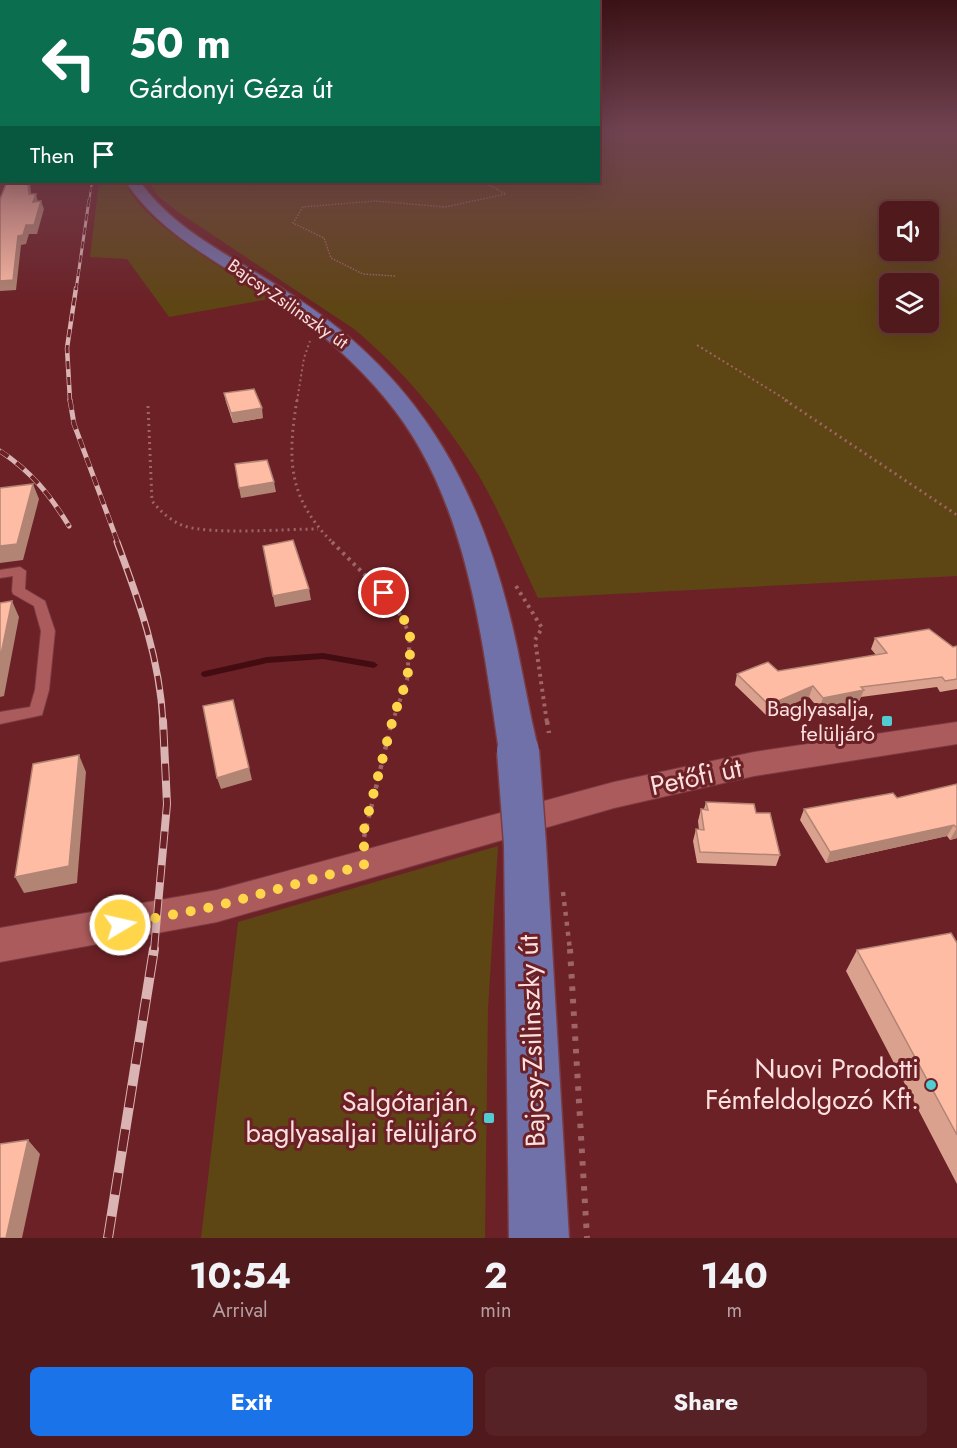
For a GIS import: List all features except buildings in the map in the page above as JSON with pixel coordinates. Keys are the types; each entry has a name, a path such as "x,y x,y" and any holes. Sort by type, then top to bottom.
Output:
{"main road":[{"name":"Bajcsy-Zsilinszky út","path":"139,189 150,205 178,229 306,312 349,347 385,382 424,435 463,510 488,585 503,654 518,752 517,833 539,1238"}],"street":[{"name":"Petőfi út","path":"0,945 207,908 364,865 517,833 614,795 754,764 957,733"}],"lane":[{"path":"0,574 20,571 18,591 40,604 48,631 42,690 37,711 0,718"}],"path":[{"path":"395,276 363,274 331,258 324,238 293,223 297,214 303,207 351,202 445,207 506,194 496,189"},
{"path":"308,335 310,340 302,369 290,441 299,498 305,512 319,529 395,605 410,635 407,680 394,715 364,830 364,865"},
{"path":"696,345 775,393 957,515"},
{"path":"148,406 152,501 161,513 184,527 198,529 319,529"},
{"path":"560,885 572,963 587,1238"}],"shaded area":[{"path":"98,189 129,189 149,214 168,230 270,299 169,317 127,259 90,257"},
{"path":"153,189 957,189 957,576 538,598 485,486 450,432 421,395 372,344 354,329 178,212 158,196"},
{"path":"498,846 488,1010 485,1238 201,1238 238,922"}],"waterway":[{"path":"205,674 267,660 323,656 374,665"}],"railway":[{"path":"89,202 91,189"},
{"path":"76,290 89,200"},
{"path":"70,401 67,348 76,288"},
{"path":"70,400 74,424 118,543"},
{"path":"0,451 39,484 69,526"},
{"path":"117,542 153,653 163,723"},
{"path":"154,950 167,804 163,721"},
{"path":"108,1238 154,949"}],"place":[{"name":"Baglyasalja, felüljáró","path":"887,721"},
{"name":"Nuovi Prodotti Fémfeldolgozó Kft.","path":"931,1085"},
{"name":"Salgótarján, baglyasaljai felüljáró","path":"489,1118"}],"route":[{"path":"120,925 217,906 364,865 364,830 381,774 394,715 407,680 410,654 410,635 403,617 384,593"}]}
